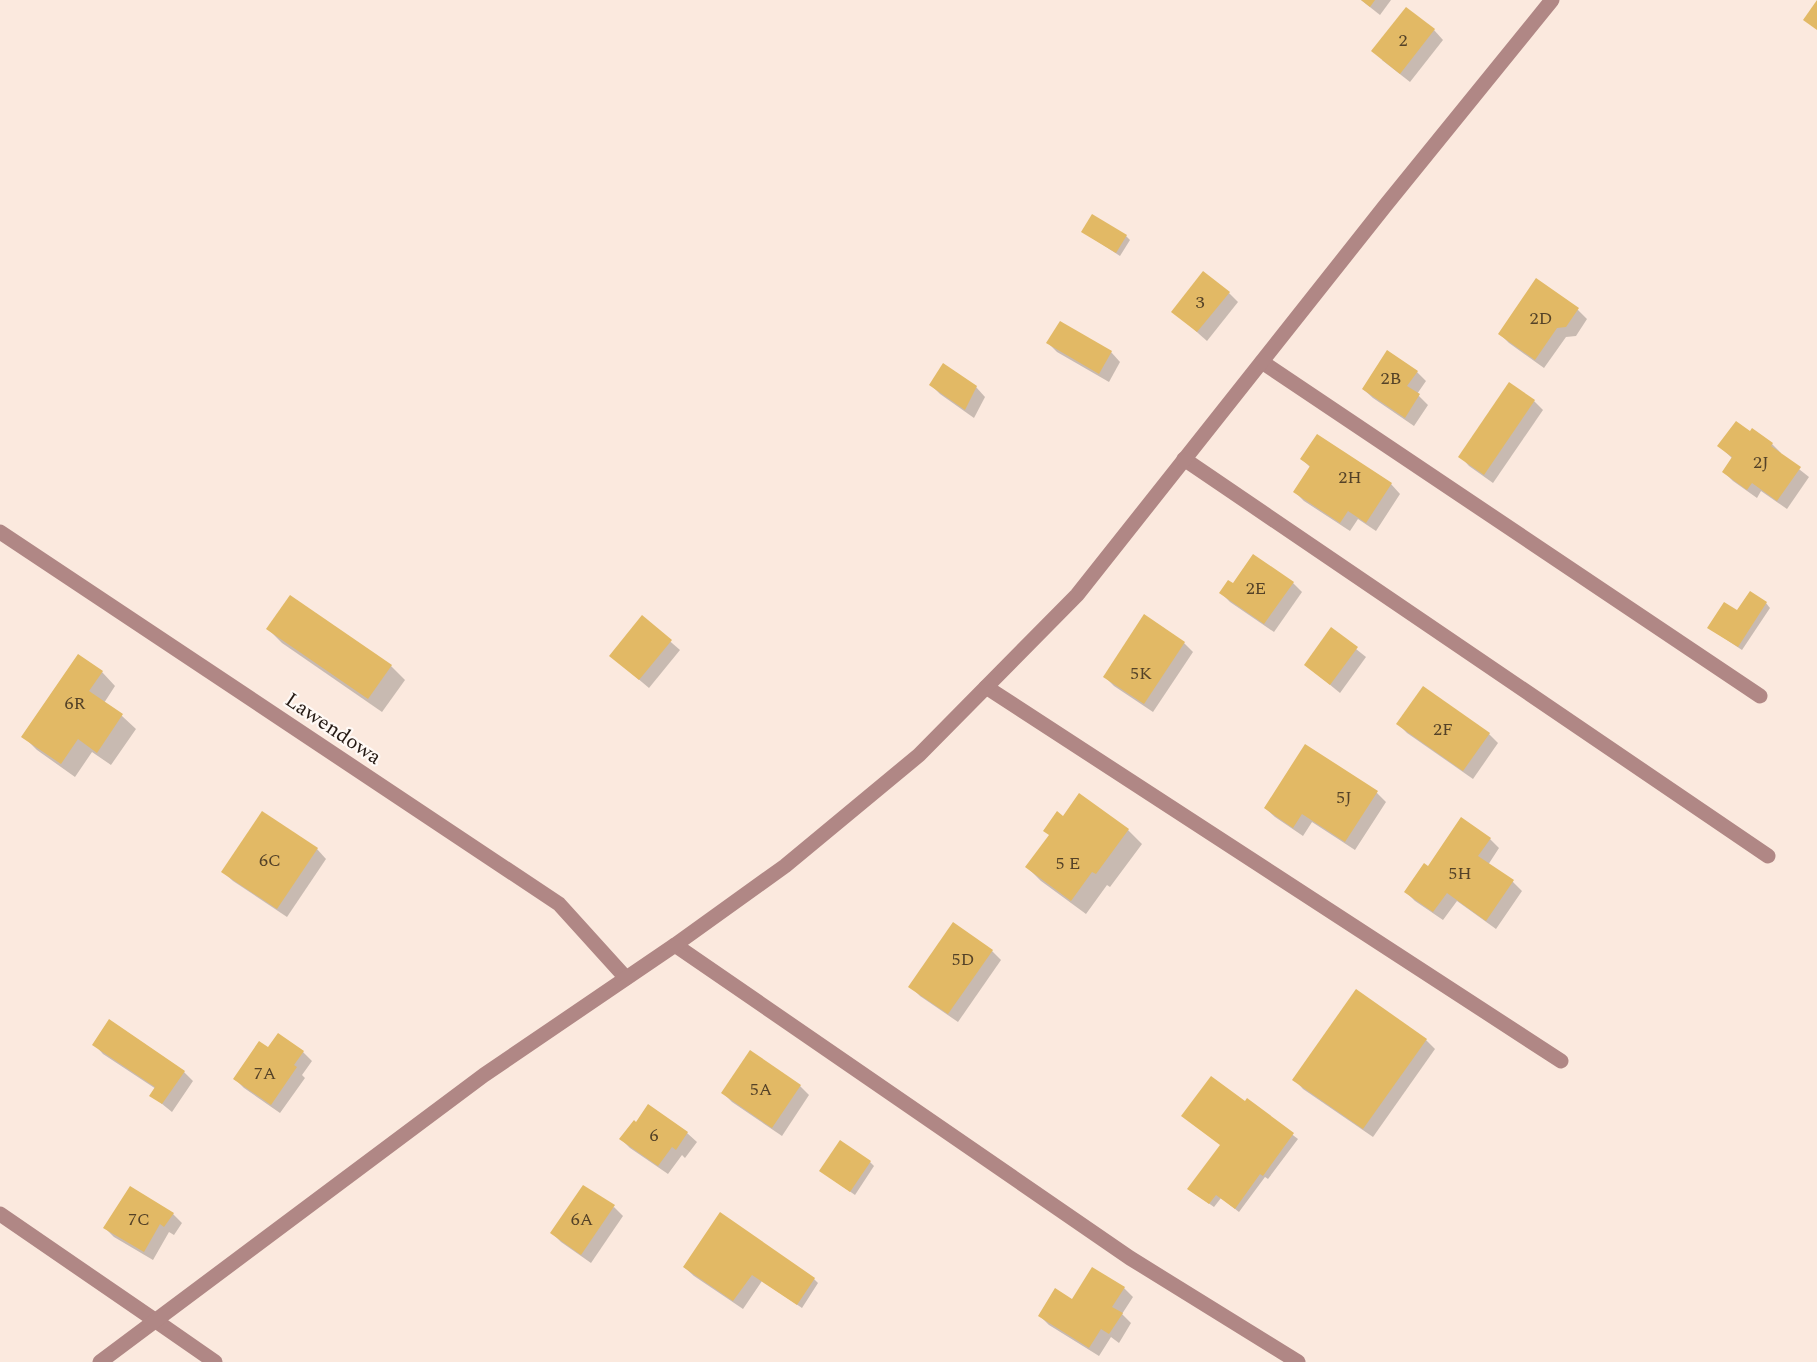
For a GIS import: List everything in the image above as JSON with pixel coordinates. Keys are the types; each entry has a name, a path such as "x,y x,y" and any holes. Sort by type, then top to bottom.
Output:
{"street":[{"path":"100,1362 484,1076 675,945 785,866 920,755 1077,595 1552,0"},
{"path":"1262,362 1760,696"},
{"path":"1184,459 1768,856"},
{"name":"Lawendowa","path":"0,532 559,904 626,978"},
{"path":"986,687 1561,1062"},
{"path":"675,945 1130,1258 1298,1362"},
{"path":"0,1214 215,1362"}],"building":[{"path":"1361,0 1375,0 1370,7"},
{"path":"1817,0 1817,30 1803,20"},
{"path":"1406,7 1435,29 1400,74 1371,51"},
{"path":"1092,214 1127,235 1116,253 1081,232"},
{"path":"1203,271 1230,292 1197,332 1171,312"},
{"path":"1536,278 1579,308 1566,327 1557,328 1535,360 1498,334"},
{"path":"1060,321 1112,351 1099,374 1046,343"},
{"path":"1387,350 1418,371 1407,386 1420,394 1405,418 1362,389"},
{"path":"943,363 977,386 965,410 929,385"},
{"path":"1509,382 1535,400 1484,475 1458,457"},
{"path":"1736,421 1750,431 1752,428 1773,443 1771,446 1801,467 1777,501 1752,483 1747,490 1722,472 1732,457 1717,446"},
{"path":"1317,434 1392,483 1366,523 1348,511 1340,523 1293,492 1310,466 1300,459"},
{"path":"1253,554 1294,582 1264,624 1219,593 1228,580 1233,583"},
{"path":"1750,591 1767,602 1738,647 1707,628 1724,602 1737,610"},
{"path":"290,595 392,665 368,699 266,629"},
{"path":"1144,614 1185,642 1144,704 1103,677"},
{"path":"642,615 672,640 639,680 609,656"},
{"path":"1331,627 1358,647 1330,685 1304,665"},
{"path":"78,654 103,671 89,691 123,714 97,753 78,739 61,764 21,737"},
{"path":"1423,686 1490,733 1463,771 1396,724"},
{"path":"1305,744 1378,791 1345,842 1302,814 1293,828 1264,808"},
{"path":"1079,793 1129,829 1096,874 1092,872 1071,901 1025,867 1049,835 1043,831 1057,811 1063,816"},
{"path":"262,811 318,848 277,909 221,872"},
{"path":"1461,817 1491,838 1478,856 1514,880 1486,921 1447,893 1433,912 1404,892 1424,863 1428,866"},
{"path":"953,922 993,950 948,1014 908,987"},
{"path":"1356,989 1427,1039 1363,1129 1292,1080"},
{"path":"109,1019 185,1071 162,1104 149,1096 155,1087 92,1045"},
{"path":"278,1033 304,1051 294,1065 297,1067 271,1105 233,1079 259,1041 268,1047"},
{"path":"750,1050 801,1085 772,1128 721,1093"},
{"path":"1211,1076 1245,1101 1247,1098 1294,1133 1263,1176 1260,1174 1235,1209 1216,1195 1209,1204 1187,1189 1220,1145 1181,1116"},
{"path":"648,1104 688,1132 676,1150 672,1147 658,1166 619,1139 634,1120 636,1122"},
{"path":"840,1140 871,1161 850,1192 819,1171"},
{"path":"583,1185 615,1205 581,1255 550,1233"},
{"path":"130,1186 174,1213 164,1227 160,1224 144,1252 103,1228"},
{"path":"720,1212 815,1278 797,1305 752,1275 733,1301 683,1267"},
{"path":"1092,1267 1125,1287 1112,1307 1123,1313 1109,1334 1101,1329 1089,1348 1038,1316 1055,1288 1072,1299"}]}
